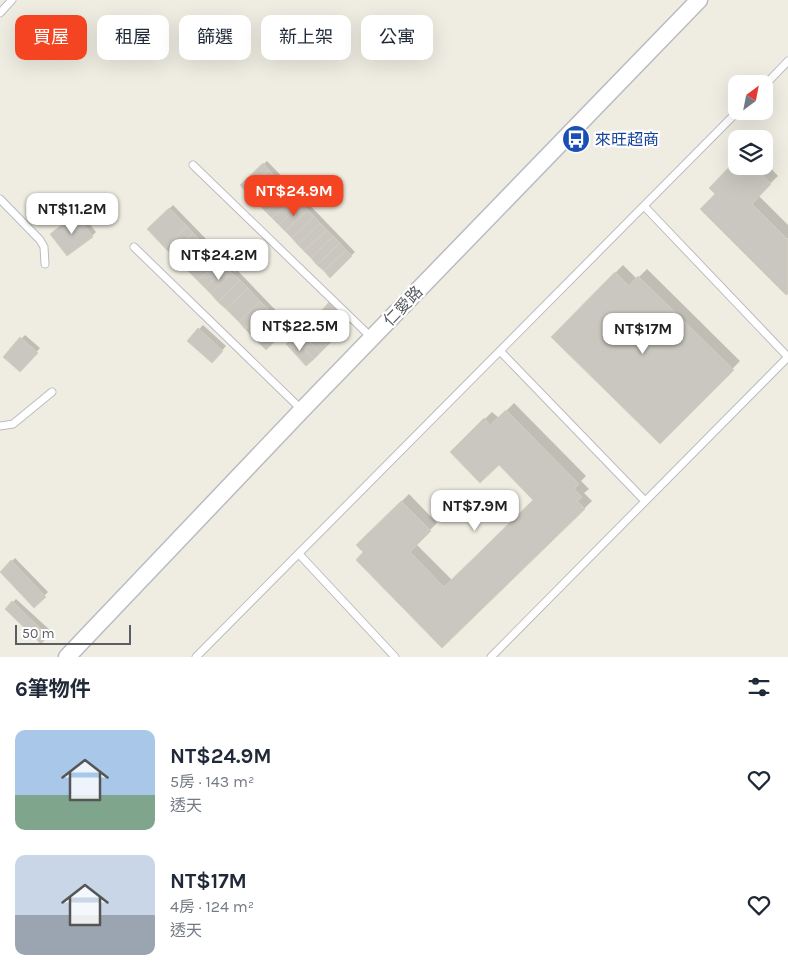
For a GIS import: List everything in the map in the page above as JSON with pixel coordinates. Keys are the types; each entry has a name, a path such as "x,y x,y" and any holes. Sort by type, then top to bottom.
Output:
{"street":[{"name":"仁愛路","path":"67,657 302,410 699,0"}],"lane":[{"path":"0,13 12,0"},
{"path":"773,77 788,61"},
{"path":"196,657 729,120"},
{"path":"193,165 372,338"},
{"path":"0,199 40,240 44,247 45,264"},
{"path":"491,657 788,357 644,206"},
{"path":"134,247 302,410"},
{"path":"500,351 646,501"},
{"path":"0,426 12,424 52,392"},
{"path":"299,554 395,657"}],"building":[{"path":"263,163 269,170 246,192 240,185"},
{"path":"728,168 728,175 762,175 771,184 752,204 788,238 788,294 786,295 700,209 715,194 709,188"},
{"path":"269,170 275,177 253,198 246,192"},
{"path":"275,177 282,183 259,205 253,198"},
{"path":"282,183 288,190 266,212 259,205"},
{"path":"288,190 295,196 272,218 266,212"},
{"path":"295,196 301,203 279,225 272,218"},
{"path":"301,203 308,210 285,231 279,225"},
{"path":"169,208 187,226 165,248 147,229"},
{"path":"308,210 314,216 292,238 285,231"},
{"path":"76,214 93,237 67,256 50,234"},
{"path":"314,216 320,223 298,245 292,238"},
{"path":"320,223 327,230 304,251 298,245"},
{"path":"187,226 193,233 172,254 165,248"},
{"path":"327,230 333,236 311,258 304,251"},
{"path":"193,233 200,240 178,261 172,254"},
{"path":"333,236 340,243 317,265 311,258"},
{"path":"200,240 207,247 186,269 178,261"},
{"path":"340,243 346,250 324,271 317,265"},
{"path":"207,247 213,253 191,274 186,269"},
{"path":"346,250 352,256 330,278 324,271"},
{"path":"213,253 220,260 198,281 191,274"},
{"path":"220,260 227,267 205,288 198,281"},
{"path":"227,267 232,273 211,294 205,288"},
{"path":"615,272 629,286 638,276 734,370 660,444 551,337"},
{"path":"232,273 240,280 218,302 211,294"},
{"path":"240,280 248,288 226,309 218,302"},
{"path":"248,288 260,301 239,322 226,309"},
{"path":"260,301 267,308 245,329 239,322"},
{"path":"330,301 351,322 344,330 323,309"},
{"path":"267,308 274,315 252,336 245,329"},
{"path":"323,309 344,330 334,339 314,317"},
{"path":"274,315 281,322 259,343 252,336"},
{"path":"314,317 334,339 327,346 306,325"},
{"path":"281,322 288,329 266,350 259,343"},
{"path":"306,325 327,346 320,353 299,331"},
{"path":"198,328 223,351 212,363 187,341"},
{"path":"299,331 320,353 314,359 293,337"},
{"path":"20,337 38,353 20,372 3,357"},
{"path":"293,337 314,359 306,366 286,344"},
{"path":"506,410 579,484 574,489 582,497 577,501 585,509 442,648 356,560 363,552 356,545 401,501 431,531 410,552 444,587 533,500 499,465 480,483 450,452 484,418 490,425"},
{"path":"11,560 46,597 34,608 0,572"},
{"path":"12,601 48,636 41,644 5,609"}],"place":[{"name":"來旺超商","path":"576,139"}]}
